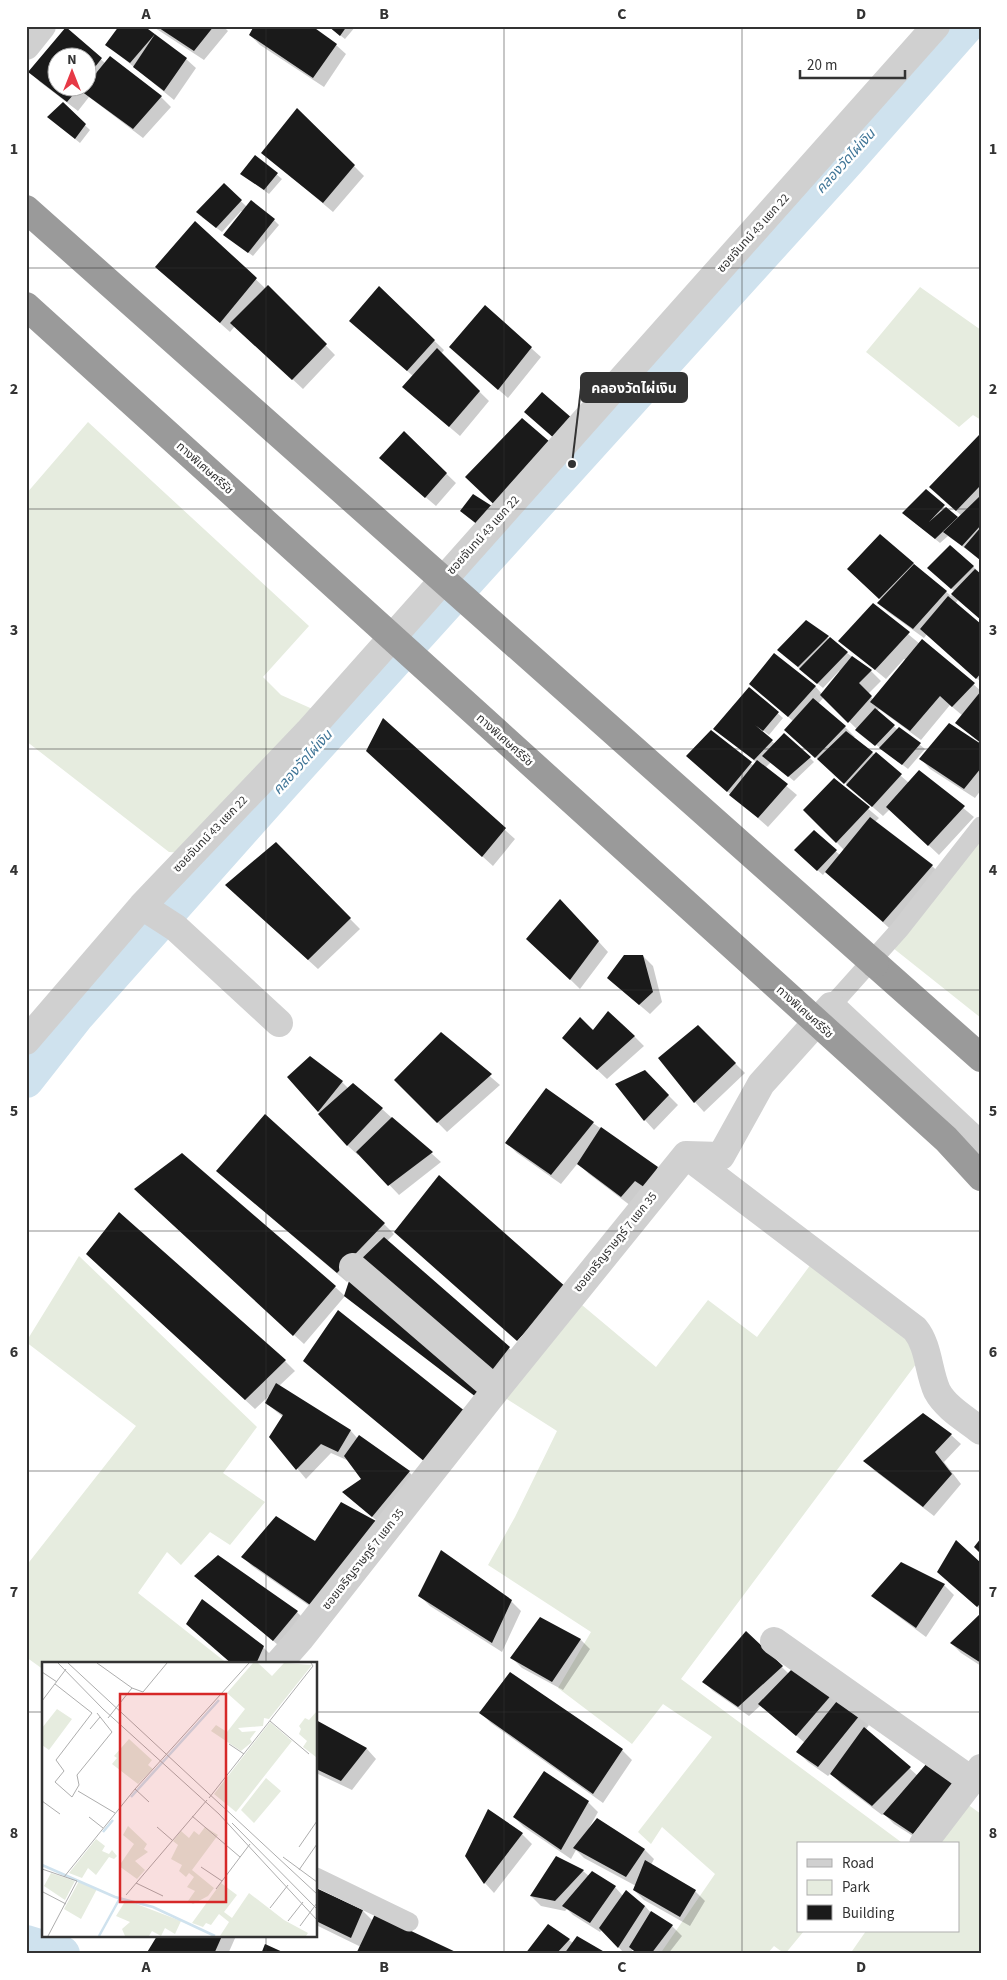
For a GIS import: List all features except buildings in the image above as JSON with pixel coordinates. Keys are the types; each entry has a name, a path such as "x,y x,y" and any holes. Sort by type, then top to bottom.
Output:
{"highway":[{"path":"26,209 981,1058"},
{"name":"ทางพิเศษศรีรัช","path":"26,306 946,1139 981,1177"}],"street":[{"path":"26,46 42,26"},
{"name":"ซอยจันทน์ 43 แยก 22","path":"26,1040 142,906 308,732 936,26"},
{"path":"142,906 176,928 279,1023"},
{"path":"686,1154 722,1156 761,1084 831,1006 981,1146"},
{"path":"686,1154 915,1329 922,1338 938,1393 946,1403 981,1431"},
{"name":"ซอยเจริญราษฎร์ 7 แยก 35","path":"280,1662 686,1154"},
{"path":"353,1267 496,1390"},
{"path":"774,1641 976,1774 925,1842"}],"lane":[{"path":"831,1006 900,929 981,826"},
{"path":"318,1878 409,1922"}],"green space":[{"path":"920,287 981,330 981,420 973,415 959,427 866,352"},
{"path":"88,422 309,626 263,677 281,695 317,711 185,853 169,852 26,741 26,494"},
{"path":"981,836 981,1018 893,948"},
{"path":"79,1256 257,1427 223,1473 265,1502 230,1545 210,1532 181,1565 167,1552 138,1593 225,1662 42,1662 42,1669 26,1657 26,1566 136,1426 26,1342"},
{"path":"814,1260 931,1344 681,1679 901,1842 797,1842 797,1932 803,1932 785,1954 774,1946 767,1954 660,1954 715,1874 662,1827 651,1844 638,1832 712,1737 663,1704 632,1744 558,1688 591,1632 488,1565 515,1517 557,1431 502,1396 582,1305 656,1367 708,1300 757,1337"},
{"path":"963,1801 981,1814 981,1954 850,1954 865,1932 960,1932 960,1842 932,1842"}],"waterway":[{"name":"คลองวัดไผ่เงิน","path":"26,1080 77,1015 278,789 846,162 966,26"},
{"path":"26,1943 62,1954"}],"place":[{"name":"คลองวัดไผ่เงิน","path":"572,464"}]}
